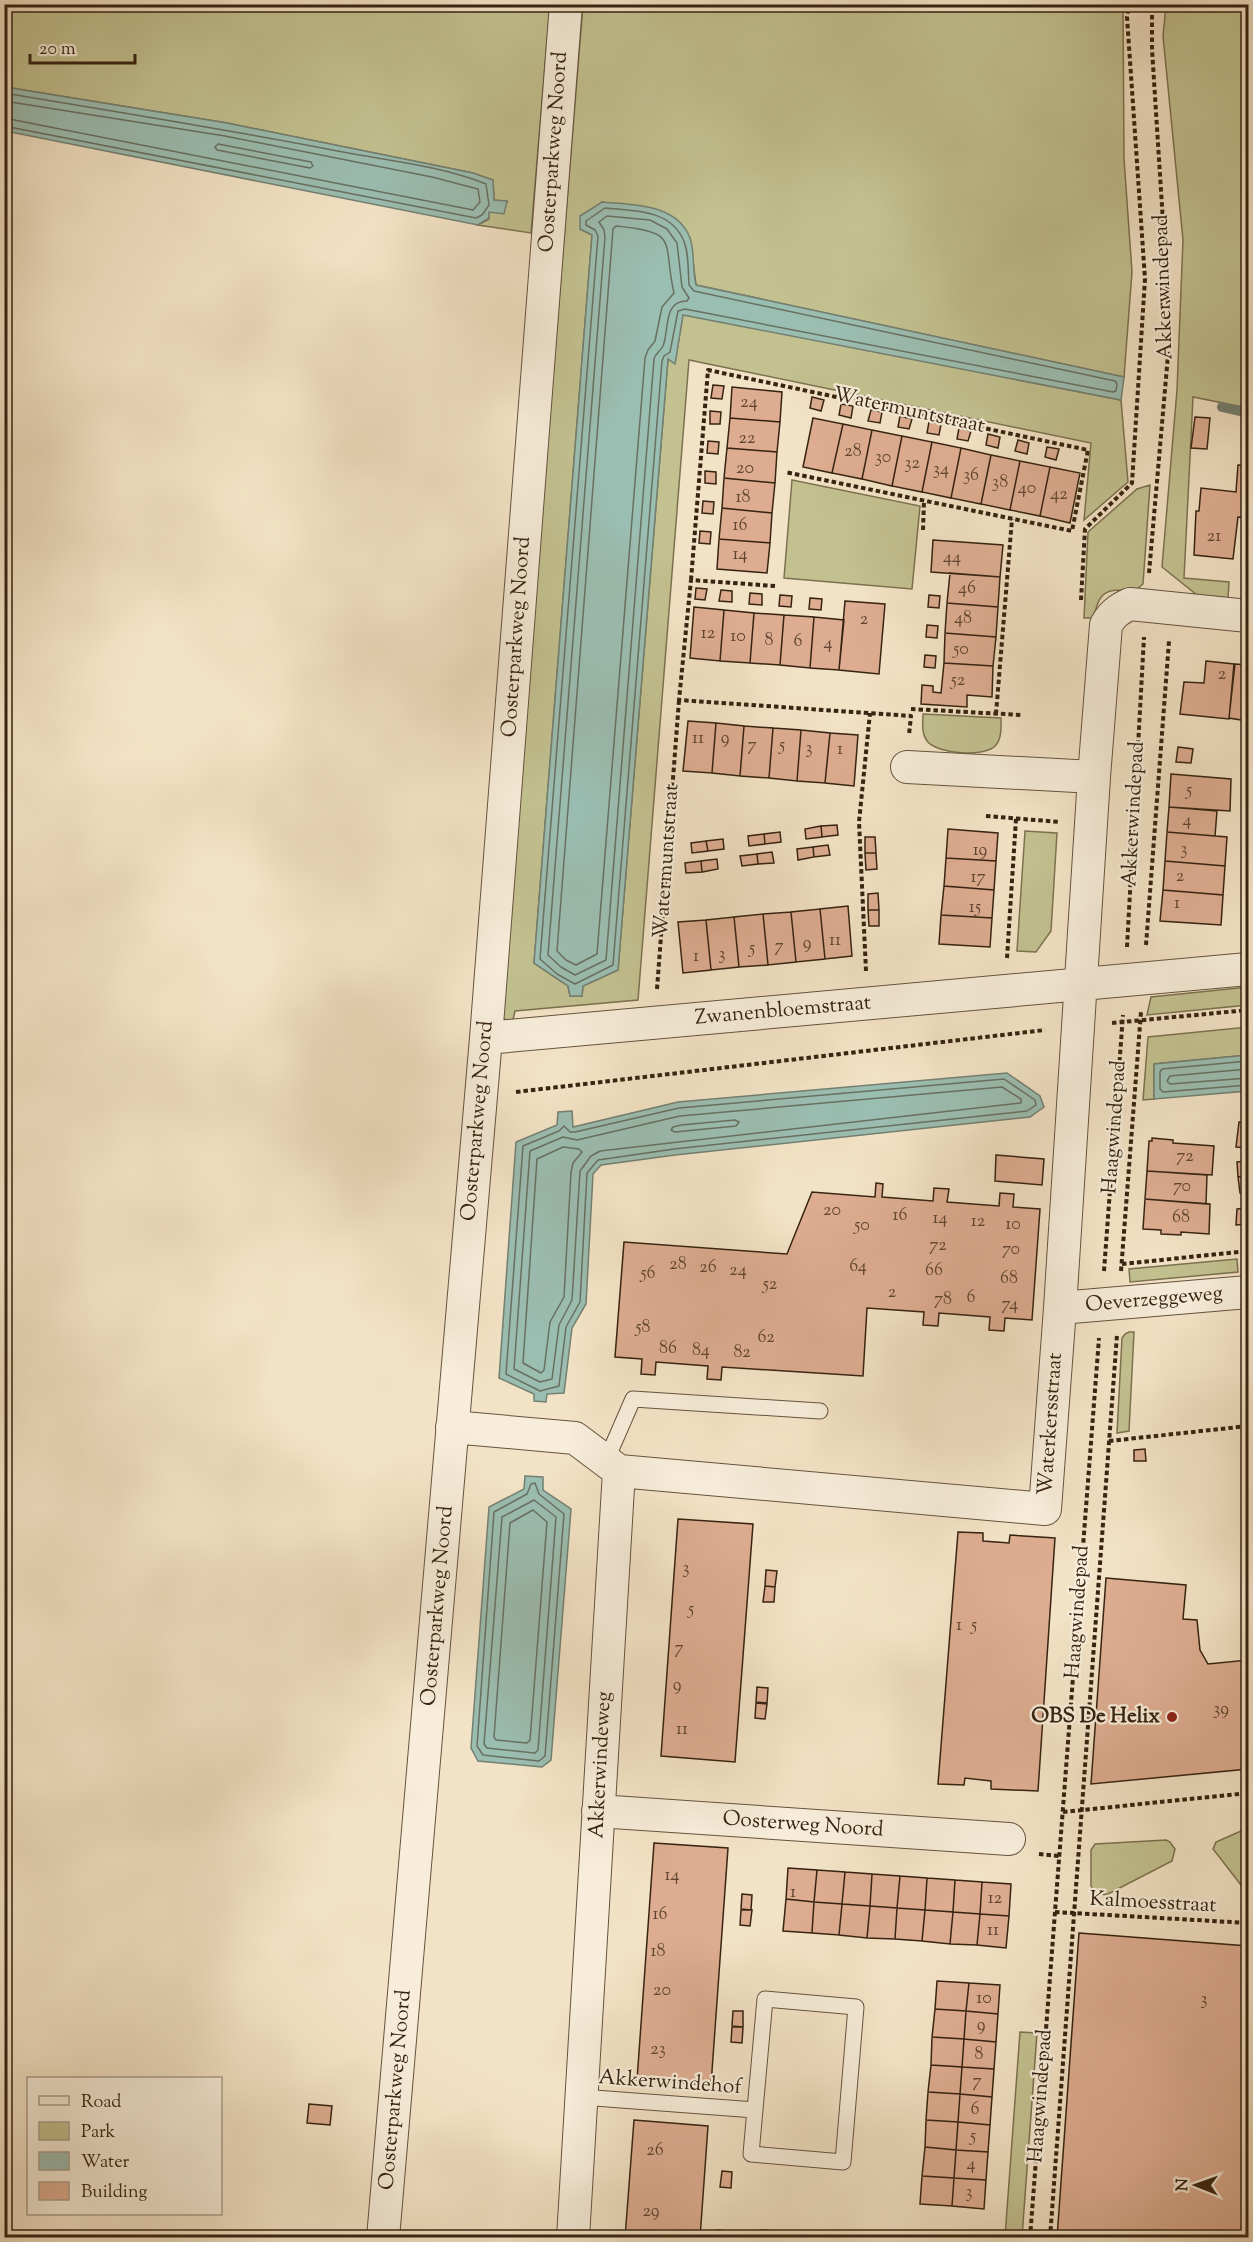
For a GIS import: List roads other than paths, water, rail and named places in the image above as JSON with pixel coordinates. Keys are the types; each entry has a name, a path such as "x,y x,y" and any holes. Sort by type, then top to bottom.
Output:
{"street":[{"name":"Oosterparkweg Noord","path":"383,2238 486,1038 566,4"},
{"name":"Akkerwindepad","path":"1082,776 1106,625 1112,615 1120,608 1130,604 1248,616"},
{"path":"907,767 1082,776 1080,984"},
{"name":"Zwanenbloemstraat","path":"486,1038 1248,969"},
{"name":"Waterkersstraat","path":"612,1466 1045,1509 1080,984"},
{"name":"Oeverzeggeweg","path":"1060,1308 1248,1292"},
{"path":"452,1427 575,1438 612,1466"},
{"name":"Akkerwindeweg","path":"573,2238 598,1811 612,1466"},
{"name":"Oosterweg Noord","path":"598,1811 1009,1839"}],"lane":[{"path":"612,1466 633,1399 820,1411"},
{"name":"Akkerwindehof","path":"765,1999 856,2007 843,2162 752,2154 755,2110 765,1999"},
{"name":"Akkerwindehof","path":"581,2097 755,2110"}],"water":[{"path":"5,87 227,123 473,173 493,180 494,200 507,201 504,214 489,212 489,218 478,225 5,131"},
{"path":"602,202 640,205 675,218 690,238 696,285 1124,377 1121,400 683,315 675,364 668,359 618,970 583,986 582,996 570,996 568,986 534,963 592,235 580,229 580,216"},
{"path":"1248,1055 1248,1091 1154,1099 1154,1064"},
{"path":"1007,1073 1040,1096 1044,1107 1030,1117 601,1165 593,1174 586,1304 572,1328 564,1393 547,1394 546,1402 534,1401 534,1394 499,1378 516,1142 557,1125 558,1112 572,1111 573,1127 678,1102"},
{"path":"525,1476 543,1477 543,1490 571,1509 551,1760 542,1767 478,1761 471,1748 489,1507 524,1489"}],"waterway":[{"path":"1222,407 1248,413"}],"place":[{"name":"OBS De Helix","path":"1172,1717"}]}
